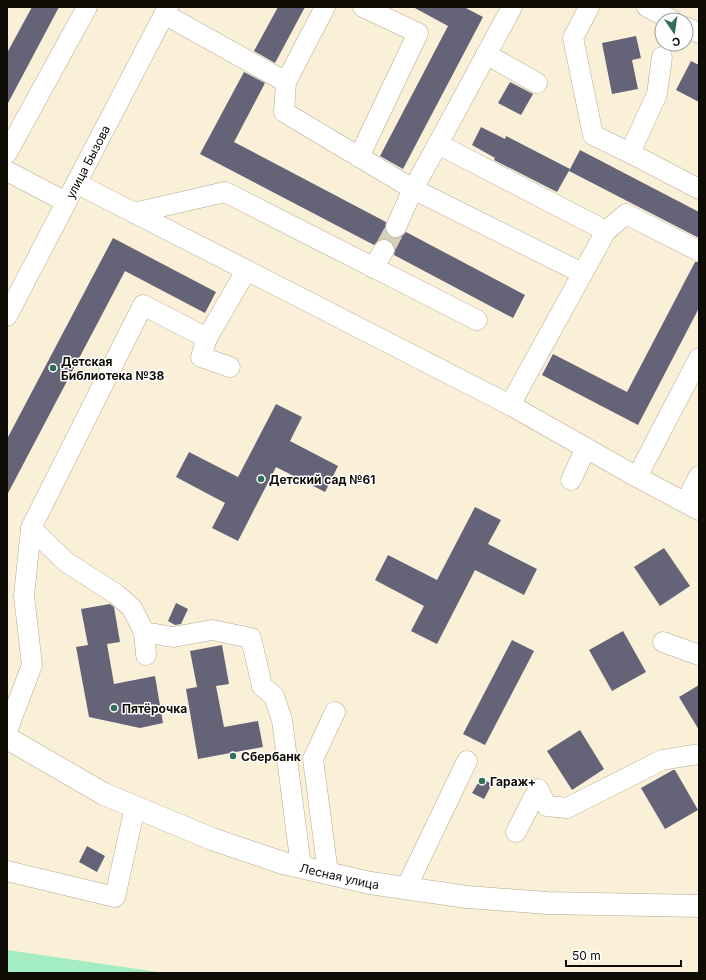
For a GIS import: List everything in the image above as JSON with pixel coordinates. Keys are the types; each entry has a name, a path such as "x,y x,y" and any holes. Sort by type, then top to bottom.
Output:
{"main road":[{"name":"Лесная улица","path":"7,738 104,794 212,839 283,863 370,883 467,897 547,903 699,906"}],"street":[{"path":"7,153 87,7"},
{"path":"325,7 286,82 284,112 413,190 582,273"},
{"path":"359,157 418,33 364,7"},
{"path":"396,227 413,190 512,7"},
{"path":"589,7 574,38 593,135 699,189"},
{"path":"647,7 657,12"},
{"path":"166,11 286,82"},
{"name":"улица Бызова","path":"7,316 12,293 66,202 166,11"},
{"path":"486,54 537,83"},
{"path":"630,153 657,94 662,57"},
{"path":"438,144 606,230"},
{"path":"7,171 66,202"},
{"path":"76,183 510,406 692,506 699,476"},
{"path":"134,213 225,192 477,320"},
{"path":"510,406 606,230 626,214 699,251"},
{"path":"373,268 384,250"},
{"path":"230,367 201,357 207,338 246,271"},
{"path":"7,731 32,665 24,596 31,528 143,305 207,338"},
{"path":"637,477 699,358"},
{"path":"571,480 586,448"},
{"path":"31,528 66,562 116,594 132,608 144,632 146,655"},
{"path":"144,632 173,636 212,630 251,638 262,686 274,696 282,720 301,867"},
{"path":"663,642 699,655"},
{"path":"328,873 313,758 335,712"},
{"path":"516,832 538,789 547,806 567,808 662,760 699,754"},
{"path":"406,888 467,761"},
{"path":"7,871 114,897 135,807"}],"green space":[{"path":"7,950 165,973 7,973"}],"building":[{"path":"32,7 59,7 7,105 7,53"},
{"path":"278,7 305,7 275,63 254,51"},
{"path":"413,7 464,7 483,17 403,169 380,156 448,26"},
{"path":"636,36 641,58 632,60 638,89 612,94 602,43"},
{"path":"691,61 699,65 699,102 676,90"},
{"path":"244,72 265,83 234,142 386,222 385,229 387,234 391,237 398,238 406,232 525,295 513,318 394,255 394,245 390,240 379,240 374,245 200,154"},
{"path":"510,82 533,94 521,115 498,103"},
{"path":"481,127 505,139 506,136 570,169 557,192 494,160 495,158 472,145"},
{"path":"580,150 699,212 699,238 569,171"},
{"path":"113,238 216,292 205,313 125,271 7,495 7,439"},
{"path":"695,262 699,262 699,308 638,425 542,375 553,354 627,392"},
{"path":"276,404 302,417 290,441 338,466 325,492 276,467 238,541 212,528 225,503 176,477 189,452 238,477"},
{"path":"475,507 501,520 488,544 537,569 524,595 475,570 437,644 411,631 424,606 375,580 388,555 437,580"},
{"path":"664,548 690,586 660,606 634,567"},
{"path":"176,603 188,609 181,624 175,625 168,621"},
{"path":"110,604 114,607 120,642 107,644 114,684 155,676 163,723 140,728 89,717 76,647 88,645 81,609"},
{"path":"623,631 646,672 612,691 589,650"},
{"path":"512,640 534,651 485,745 463,734"},
{"path":"222,645 229,684 216,686 224,727 258,721 263,747 198,759 186,689 197,687 190,651"},
{"path":"699,685 699,730 679,697"},
{"path":"580,730 604,769 572,790 547,751"},
{"path":"675,770 698,810 665,829 641,788"},
{"path":"481,778 492,784 484,799 472,793"},
{"path":"87,846 105,856 97,872 79,862"}],"tunnel":[{"path":"384,250 396,227"}],"place":[{"name":"Детская Библиотека №38","path":"53,368"},
{"name":"Детский сад №61","path":"261,479"},
{"name":"Пятёрочка","path":"114,708"},
{"name":"Сбербанк","path":"233,756"},
{"name":"Гараж+","path":"482,781"}]}
